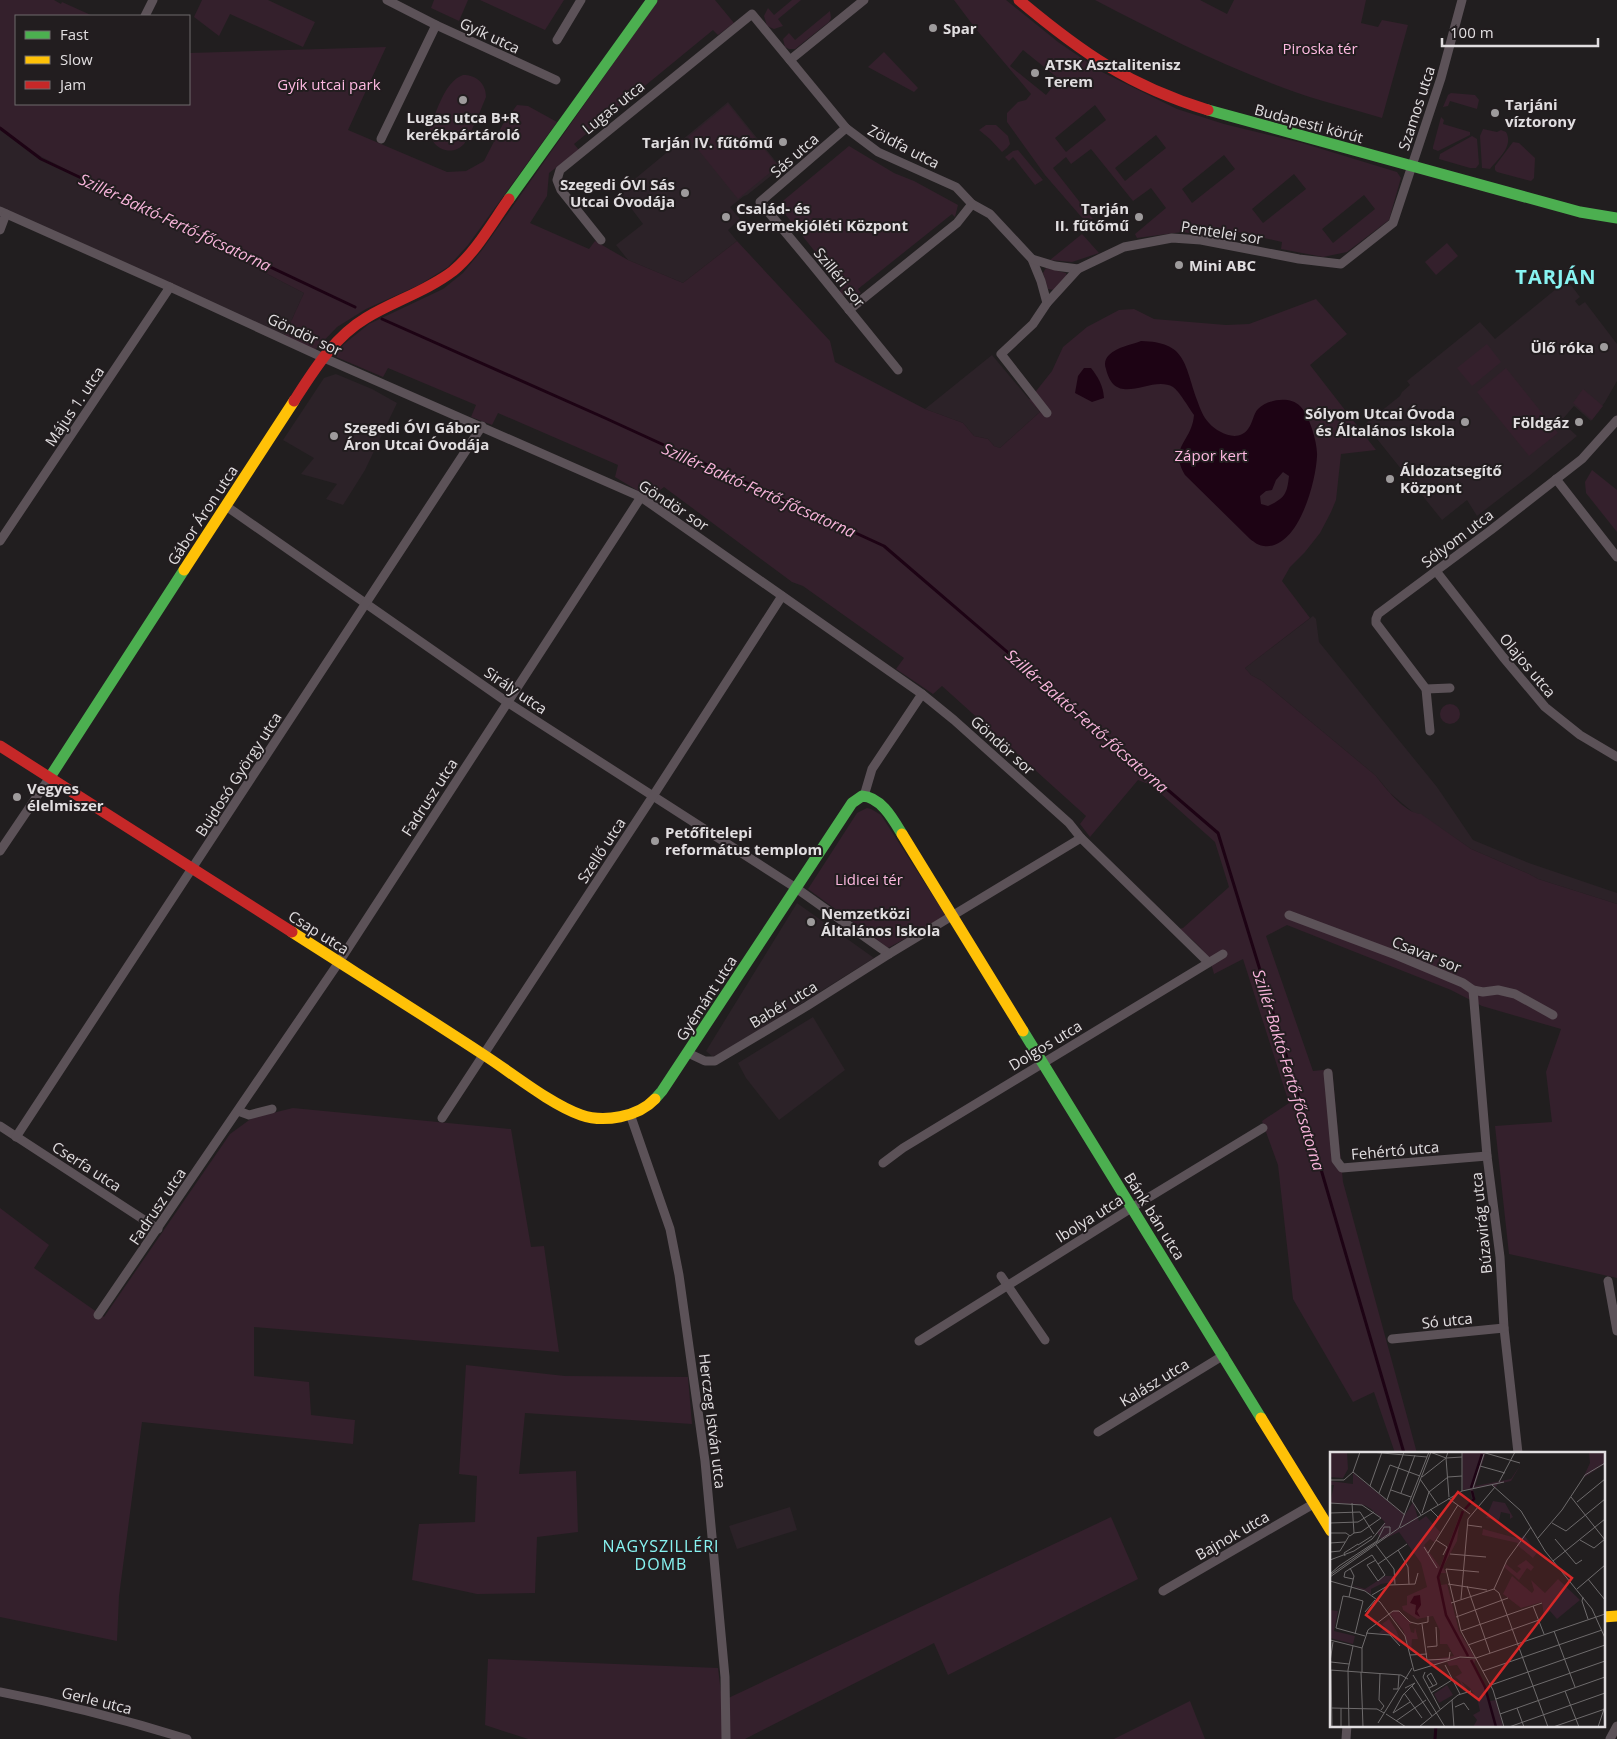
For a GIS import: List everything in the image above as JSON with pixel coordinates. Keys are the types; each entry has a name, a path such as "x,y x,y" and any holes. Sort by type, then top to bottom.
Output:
{"street":[{"path":"146,15 153,0"},
{"name":"Gyík utca","path":"387,0 436,25 556,80"},
{"path":"556,40 581,0"},
{"name":"Lugas utca","path":"478,244 652,0"},
{"path":"790,60 864,0"},
{"name":"Budapesti körút","path":"1019,0 1065,39 1093,59 1161,94 1197,107 1412,167 1580,212 1617,218"},
{"name":"Szamos utca","path":"1412,167 1442,78 1462,0"},
{"name":"Lugas utca","path":"601,240 561,190 557,180 560,170 752,14"},
{"name":"Zöldfa utca","path":"752,14 846,128 878,152 956,188 972,204 990,214 1022,251 1032,259 1055,266 1078,269"},
{"path":"381,139 436,25"},
{"name":"Sás utca","path":"760,202 846,128"},
{"name":"Pentelei sor","path":"1047,413 1001,354 1033,324 1047,303 1078,269 1124,247 1172,238 1201,240 1299,260 1341,264 1393,223 1412,167"},
{"name":"Szilléri sor","path":"760,202 898,370"},
{"path":"849,310 957,223 972,204"},
{"path":"0,230 3,212"},
{"name":"Göndör sor","path":"3,212 324,358 641,497 668,514 922,694 954,720 1069,822 1081,838 1208,962"},
{"name":"Gábor Áron utca","path":"0,851 50,778 226,506 324,358 338,340 355,325 378,311 444,278 462,263 478,244"},
{"name":"Zöldfa utca","path":"1032,259 1042,281 1047,303"},
{"name":"Május 1. utca","path":"0,541 170,287"},
{"name":"Sólyom utca","path":"1426,689 1376,623 1378,614 1582,459 1617,420"},
{"name":"Bujdosó György utca","path":"16,1137 482,426"},
{"path":"1556,479 1617,558"},
{"name":"Fadrusz utca","path":"98,1315 158,1230 339,962 641,497"},
{"name":"Sirály utca","path":"226,506 508,702 796,888"},
{"name":"Olajos utca","path":"1436,571 1545,708 1580,735 1617,757"},
{"name":"Szellő utca","path":"442,1118 782,596"},
{"path":"1430,731 1426,689 1450,688"},
{"path":"864,796 872,769 922,694"},
{"name":"Csap utca","path":"0,746 556,1102 574,1112 596,1118 630,1114"},
{"path":"953,917 886,809 876,799 864,796 857,798 849,807 796,888 889,954 953,917 1081,838"},
{"name":"Gyémánt utca","path":"630,1114 648,1106 657,1097 796,888"},
{"name":"Csavar sor","path":"1289,915 1396,955 1463,983 1472,990 1483,992 1498,990 1515,994 1553,1014"},
{"name":"Bánk bán utca","path":"953,917 1330,1529"},
{"name":"Babér utca","path":"688,1052 705,1061 715,1061 889,954"},
{"name":"Dolgos utca","path":"883,1163 903,1148 1223,954"},
{"name":"Búzavirág utca","path":"1472,990 1487,1156 1500,1257 1504,1328 1518,1452"},
{"name":"Fehértó utca","path":"1328,1073 1336,1160 1342,1168 1487,1156"},
{"path":"238,1111 249,1115 272,1109"},
{"name":"Herczeg István utca","path":"630,1114 670,1229 679,1275 705,1461 725,1677 726,1739"},
{"name":"Cserfa utca","path":"0,1126 158,1230"},
{"name":"Ibolya utca","path":"919,1341 1263,1128"},
{"path":"1001,1276 1045,1340"},
{"path":"1608,1281 1617,1331"},
{"name":"Só utca","path":"1392,1339 1504,1328"},
{"name":"Kalász utca","path":"1098,1432 1224,1355"},
{"name":"Bajnok utca","path":"1164,1591 1315,1503"},
{"path":"1604,1617 1617,1616"},
{"name":"Gerle utca","path":"0,1692 78,1709 187,1739"},
{"path":"1346,1739 1347,1726"},
{"path":"1610,1739 1617,1726"}],"shaded area":[{"name":"Szegedi ÓVI Sás Utcai Óvodája","path":"728,102 781,168 730,207 740,219 728,230 737,241 683,283 628,260 616,245 643,224 619,192"},
{"path":"0,130 40,156 304,293 284,337 0,208"},
{"name":"Sólyom Utcai Óvoda és Általános Iskola","path":"1567,280 1580,297 1575,301 1579,306 1585,302 1617,344 1617,381 1591,421 1574,406 1561,421 1577,436 1529,476 1477,516 1467,500 1442,520 1365,424 1400,396 1410,385 1407,381 1480,322 1495,339"},
{"path":"1141,341 1156,342 1167,345 1175,350 1185,365 1203,415 1213,427 1223,433 1234,436 1244,433 1250,427 1258,409 1273,401 1291,401 1303,410 1310,422 1316,444 1316,467 1309,497 1303,512 1286,537 1276,544 1264,546 1257,544 1185,475 1180,465 1180,451 1189,432 1194,415 1173,387 1155,384 1126,389 1118,387 1111,381 1105,365 1108,357 1116,350","holes":["1283,472 1289,476 1286,491 1282,498 1268,506 1261,504 1260,496 1266,491 1272,490 1276,480"]},
{"path":"992,355 1040,412 1000,448 994,446 988,439 974,436 963,423 925,409"},
{"path":"1084,368 1091,368 1096,375 1104,398 1092,402 1075,393 1078,376"},
{"name":"Szegedi ÓVI Gábor Áron Utcai Óvodája","path":"336,374 372,389 397,403 365,470 343,505 326,499 337,484 301,474 314,458 283,440 324,378"},
{"path":"1313,616 1316,619 1319,642 1437,787 1473,840 1529,863 1617,893 1617,904 1538,879 1471,849 1421,815 1415,814 1390,793 1376,776 1262,681 1251,675 1245,668"},
{"path":"797,903 874,958 714,1058 706,1051"},
{"path":"813,1017 845,1070 779,1120 746,1078 738,1063"},
{"path":"790,1507 797,1530 737,1549 729,1526"}],"green space":[{"name":"Gyík utcai park","path":"0,0 54,0 91,15 15,15 15,105 190,105 190,53 386,47 348,130 447,172 466,171 484,161 503,124 517,105 528,106 557,122 468,245 448,267 419,285 366,309 337,327 315,350 284,337 304,293 40,156 0,130"},
{"path":"202,0 268,0 315,22 303,47 230,14 219,36 194,17"},
{"path":"434,0 468,0 459,21 431,8"},
{"path":"480,0 564,0 545,30"},
{"name":"Zápor kert","path":"658,0 715,0 734,23 718,35 713,30 574,144 579,150 549,173 547,196 530,223 589,249 595,241 628,260 683,283 737,241 830,341 835,362 925,409 963,423 974,436 988,439 994,446 1000,448 1040,412 1029,400 1052,371 1063,347 1087,327 1119,310 1134,309 1154,319 1226,325 1249,324 1316,299 1347,334 1310,365 1376,450 1341,454 1336,500 1331,512 1320,533 1290,567 1282,581 1310,618 1245,668 1251,675 1262,681 1376,776 1396,800 1409,810 1421,814 1471,849 1538,879 1617,904 1617,1278 1509,1254 1495,1126 1552,1122 1546,1072 1561,1029 1482,1006 1451,990 1287,925 1266,936 1313,1071 1332,1069 1343,1182 1417,1452 1395,1452 1374,1392 1353,1402 1293,1299 1278,1165 1262,1121 1289,1103 1243,959 1214,974 1205,954 1196,943 1179,929 1183,928 1229,887 1215,842 1151,785 1138,780 1090,837 1080,824 1086,816 942,686 933,694 896,669 904,658 803,586 792,582 664,487 650,498 615,477 618,465 498,413 492,425 471,417 476,405 388,368 383,377 334,356 344,344 369,324 443,289 463,273 482,250"},
{"path":"792,0 801,0 778,19 783,26 774,29 767,26 764,16 768,8 774,15"},
{"path":"954,0 1006,0 1058,42 1102,72 1177,109 1224,124 1302,143 1397,172 1401,178 1389,220 1347,252 1323,257 1281,249 1282,242 1233,231 1229,239 1182,232 1137,238 1135,234 1166,208 1151,188 1133,201 1091,149 1071,164 1066,157 1053,168 1093,219 1084,220 1045,175 1007,122 1007,113 1018,102 1026,100 1031,94","holes":["1023,50 1059,79 1046,95 1010,66","1095,105 1106,120 1066,152 1055,138","1156,135 1166,148 1125,181 1115,168","1224,155 1235,169 1192,203 1182,189","1294,174 1306,189 1263,223 1252,209","1364,195 1375,209 1333,243 1322,229"]},
{"name":"Piroska tér","path":"1095,0 1200,0 1227,14 1234,0 1366,0 1361,23 1378,27 1382,20 1408,25 1382,118 1323,101 1235,69"},
{"path":"830,11 831,18 829,22 795,49 785,47 783,39 789,33 795,40"},
{"path":"884,52 918,88 914,92 868,67"},
{"path":"463,75 476,78 482,84 486,97 464,144 452,150 446,150 436,145 432,140 430,127 446,90 451,83"},
{"path":"1451,93 1475,95 1479,100 1477,109 1450,101 1448,106 1443,107 1448,95"},
{"path":"728,104 778,166 738,199 688,137"},
{"path":"1441,117 1444,120 1443,124 1470,132 1470,135 1438,151 1433,149 1433,147"},
{"path":"986,125 996,125 1008,136 1010,144 1002,152 979,130"},
{"path":"1483,129 1497,132 1501,130 1506,132 1508,137 1507,147 1490,169 1482,168 1480,136"},
{"path":"1472,136 1477,139 1479,164 1476,168 1439,159 1440,154"},
{"path":"1513,142 1519,143 1535,158 1534,178 1531,181 1495,170 1495,166"},
{"path":"849,146 894,173 914,181 958,205 955,217 952,214 858,289 861,293 844,296 839,292 843,287 778,205"},
{"path":"1018,150 1043,180 1035,185 1013,157 1009,161 1005,157"},
{"path":"1082,234 1099,253 1072,262 1050,260"},
{"path":"1447,243 1458,256 1436,275 1425,262"},
{"path":"1046,268 1066,273 1067,277 1054,290 1048,289 1043,273"},
{"path":"1487,344 1501,362 1472,386 1457,368"},
{"path":"1506,368 1558,433 1529,456 1477,392"},
{"path":"1583,389 1603,406 1592,420 1573,403"},
{"path":"1592,470 1617,490 1617,532 1586,493 1585,482"},
{"path":"1450,704 1457,707 1460,714 1457,721 1450,724 1443,721 1440,714 1443,707"},
{"name":"Lidicei tér","path":"867,808 881,815 946,916 888,948 808,889 857,813"},
{"path":"293,1108 511,1129 531,1247 544,1246 559,1352 254,1327 254,1376 309,1382 311,1415 355,1420 353,1444 142,1422 119,1596 117,1641 0,1617 0,1208 49,1245 34,1268 104,1317 230,1134 252,1118"},
{"path":"466,1365 565,1376 688,1377 692,1424 525,1413 519,1474 576,1471 578,1532 537,1537 535,1593 477,1594 412,1580 419,1524 475,1522 477,1476 459,1474"},
{"path":"1111,1517 1138,1579 948,1675 934,1643 745,1739 528,1739 485,1725 488,1659 718,1668 722,1701"},
{"path":"1190,1701 1205,1739 1114,1739"}],"waterway":[{"name":"Szillér-Baktó-Fertő-főcsatorna","path":"0,128 41,159 355,307"},
{"name":"Szillér-Baktó-Fertő-főcsatorna","path":"382,319 605,418 884,546 1218,833 1318,1159 1404,1452"},
{"name":"Szillér-Baktó-Fertő-főcsatorna","path":"1435,1739 1436,1726"}],"traffic: fast":[{"path":"509,199 652,0"},
{"path":"1208,110 1580,212 1617,218"},
{"path":"50,777 184,570"},
{"path":"655,1099 852,803 862,796 875,800 886,810 902,834"},
{"path":"1023,1031 1261,1418"}],"traffic: slow":[{"path":"184,570 294,401"},
{"path":"902,834 1023,1031"},
{"path":"292,932 460,1039 544,1096 569,1110 590,1117 620,1117 640,1110 655,1099"},
{"path":"1261,1418 1330,1529"},
{"path":"1604,1617 1617,1616"}],"traffic: jam":[{"path":"1019,0 1064,36 1107,66 1154,90 1208,110"},
{"path":"294,401 334,344 366,318 453,271 469,255 509,199"},
{"path":"0,746 292,932"}],"place":[{"name":"Spar","path":"933,28"},
{"name":"ATSK Asztalitenisz Terem","path":"1035,73"},
{"name":"Lugas utca B+R kerékpártároló","path":"463,100"},
{"name":"Tarjáni víztorony","path":"1495,113"},
{"name":"Tarján IV. fűtőmű","path":"783,142"},
{"name":"Szegedi ÓVI Sás Utcai Óvodája","path":"685,193"},
{"name":"Család- és Gyermekjóléti Központ","path":"726,217"},
{"name":"Tarján II. fűtőmű","path":"1139,217"},
{"name":"Mini ABC","path":"1179,265"},
{"name":"Ülő róka","path":"1604,347"},
{"name":"Sólyom Utcai Óvoda és Általános Iskola","path":"1465,422"},
{"name":"Földgáz","path":"1579,422"},
{"name":"Szegedi ÓVI Gábor Áron Utcai Óvodája","path":"334,436"},
{"name":"Áldozatsegítő Központ","path":"1390,479"},
{"name":"Vegyes élelmiszer","path":"17,797"},
{"name":"Petőfitelepi református templom","path":"655,841"},
{"name":"Nemzetközi Általános Iskola","path":"811,922"}],"district":[{"name":"TARJÁN","path":"1556,276"},
{"name":"NAGYSZILLÉRI DOMB","path":"661,1555"}]}
